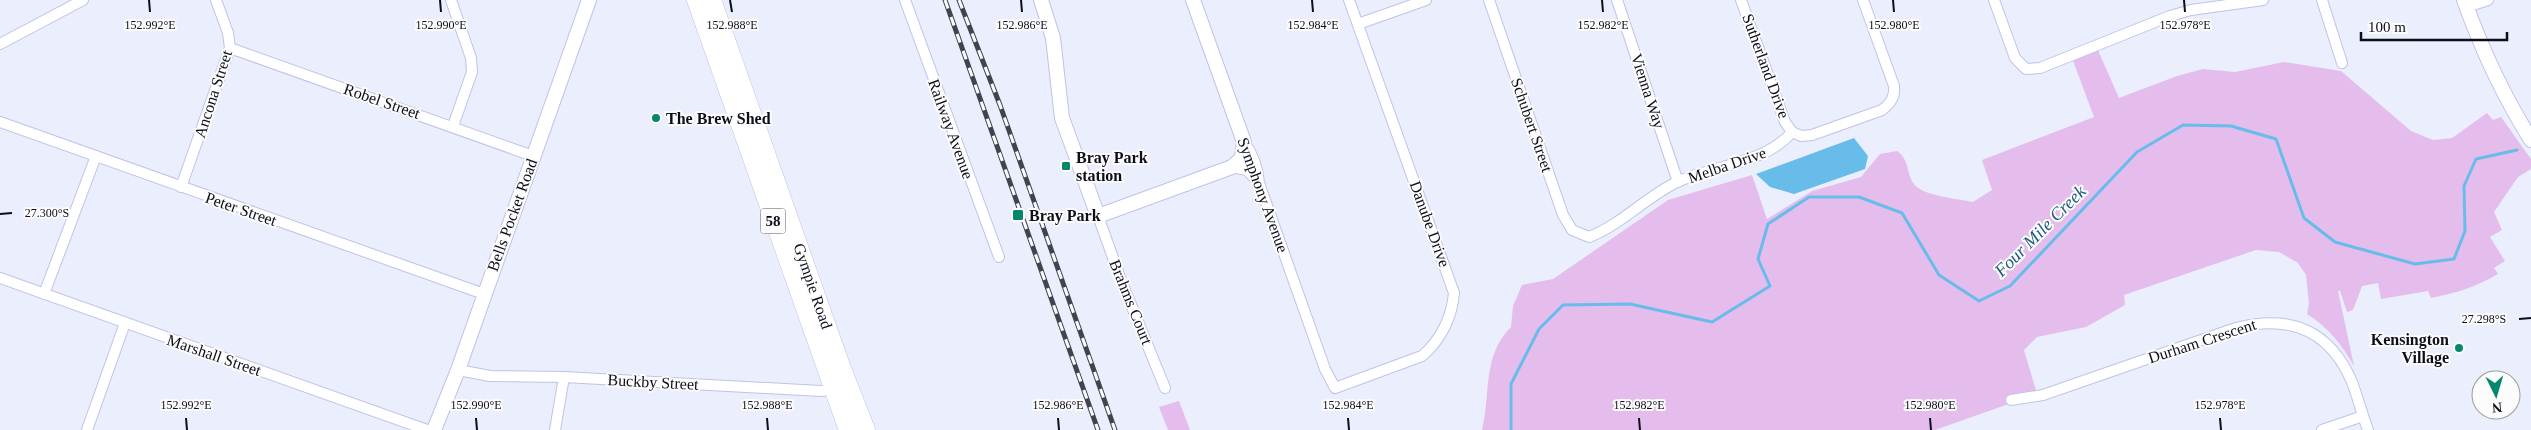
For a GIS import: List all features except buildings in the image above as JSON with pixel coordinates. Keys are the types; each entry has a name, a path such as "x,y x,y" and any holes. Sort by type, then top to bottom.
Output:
{"highway":[{"name":"Gympie Road","path":"696,0 841,388 866,430"},
{"name":"Gympie Road","path":"712,0 841,388 848,430"}],"street":[{"path":"0,44 83,0"},
{"name":"Ancona Street","path":"181,187 230,48 228,33 216,0"},
{"path":"451,0 471,58 472,72 453,126"},
{"name":"Bells Pocket Road","path":"434,430 458,370 589,0"},
{"name":"Railway Avenue","path":"904,0 999,257"},
{"path":"1041,0 1053,38 1062,118 1098,216 1232,167 1242,158 1244,142"},
{"name":"Symphony Avenue","path":"1193,0 1244,142 1249,149 1258,174 1259,183 1324,369 1335,388"},
{"name":"Danube Drive","path":"1335,388 1422,356 1432,347 1453,309 1454,293 1349,0"},
{"path":"1358,24 1426,0"},
{"name":"Schubert Street","path":"1489,0 1563,215 1572,230 1589,238"},
{"name":"Vienna Way","path":"1617,0 1678,182"},
{"name":"Sutherland Drive","path":"1741,0 1785,122 1792,132"},
{"path":"1792,132 1802,136 1812,135 1882,110 1893,98 1894,86 1864,0"},
{"path":"1994,0 2015,58 2026,69 2040,68 2190,10 2263,0"},
{"path":"2322,0 2342,63"},
{"path":"2488,0 2465,4 2486,60 2503,95 2531,140"},
{"name":"Robel Street","path":"230,48 533,156"},
{"name":"Peter Street","path":"0,122 484,294"},
{"name":"Melba Drive","path":"1589,238 1621,222 1678,182 1774,149 1792,132"},
{"path":"44,294 96,156"},
{"path":"1232,167 1247,170 1259,183"},
{"name":"Brahms Court","path":"1098,216 1121,280 1165,388"},
{"name":"Marshall Street","path":"0,278 125,324 428,430"},
{"name":"Durham Crescent","path":"2011,400 2043,395 2236,328 2258,322 2277,322 2297,326 2317,334 2343,364 2352,383 2368,430"},
{"path":"87,430 125,324"},
{"name":"Buckby Street","path":"458,370 475,375 841,388"},
{"path":"555,430 564,377"},
{"path":"2322,430 2363,416"}],"shaded area":[{"path":"2097,48 2119,98 2177,76 2203,69 2235,72 2284,62 2341,71 2411,131 2433,140 2452,138 2487,113 2493,120 2501,117 2531,159 2531,169 2518,177 2494,212 2502,230 2490,237 2505,261 2494,268 2498,274 2466,289 2431,298 2428,291 2381,299 2378,283 2362,286 2353,310 2347,312 2340,291 2338,291 2354,366 2334,337 2307,314 2309,304 2306,275 2298,263 2279,252 2256,250 2124,295 2125,305 2086,327 2037,337 2024,350 2037,394 1935,430 1482,430 1491,363 1502,338 1511,327 1513,306 1522,285 1553,279 1668,200 1752,175 1767,219 1812,191 1861,177 1880,154 1897,151 1904,158 1912,180 1918,188 1933,194 1973,202 1992,190 1982,160 2094,117 2072,58"},
{"path":"1179,401 1190,430 1168,430 1159,407"}],"water":[{"path":"1854,138 1868,156 1865,169 1794,194 1770,187 1756,174"}],"waterway":[{"name":"Four Mile Creek","path":"1511,430 1511,384 1539,329 1563,305 1630,304 1712,322 1770,286 1758,259 1768,224 1809,197 1859,197 1902,213 1939,275 1979,301 2010,286 2137,152 2183,125 2231,126 2276,139 2304,218 2335,242 2415,264 2454,259 2465,231 2464,186 2476,159 2517,150"}],"railway":[{"path":"945,0 1098,430"},
{"path":"959,0 1000,105 1115,430"}],"place":[{"name":"The Brew Shed","path":"656,118"},
{"name":"Bray Park station","path":"1066,166"},
{"name":"Bray Park","path":"1018,215"},
{"name":"Kensington Village","path":"2459,348"}]}
